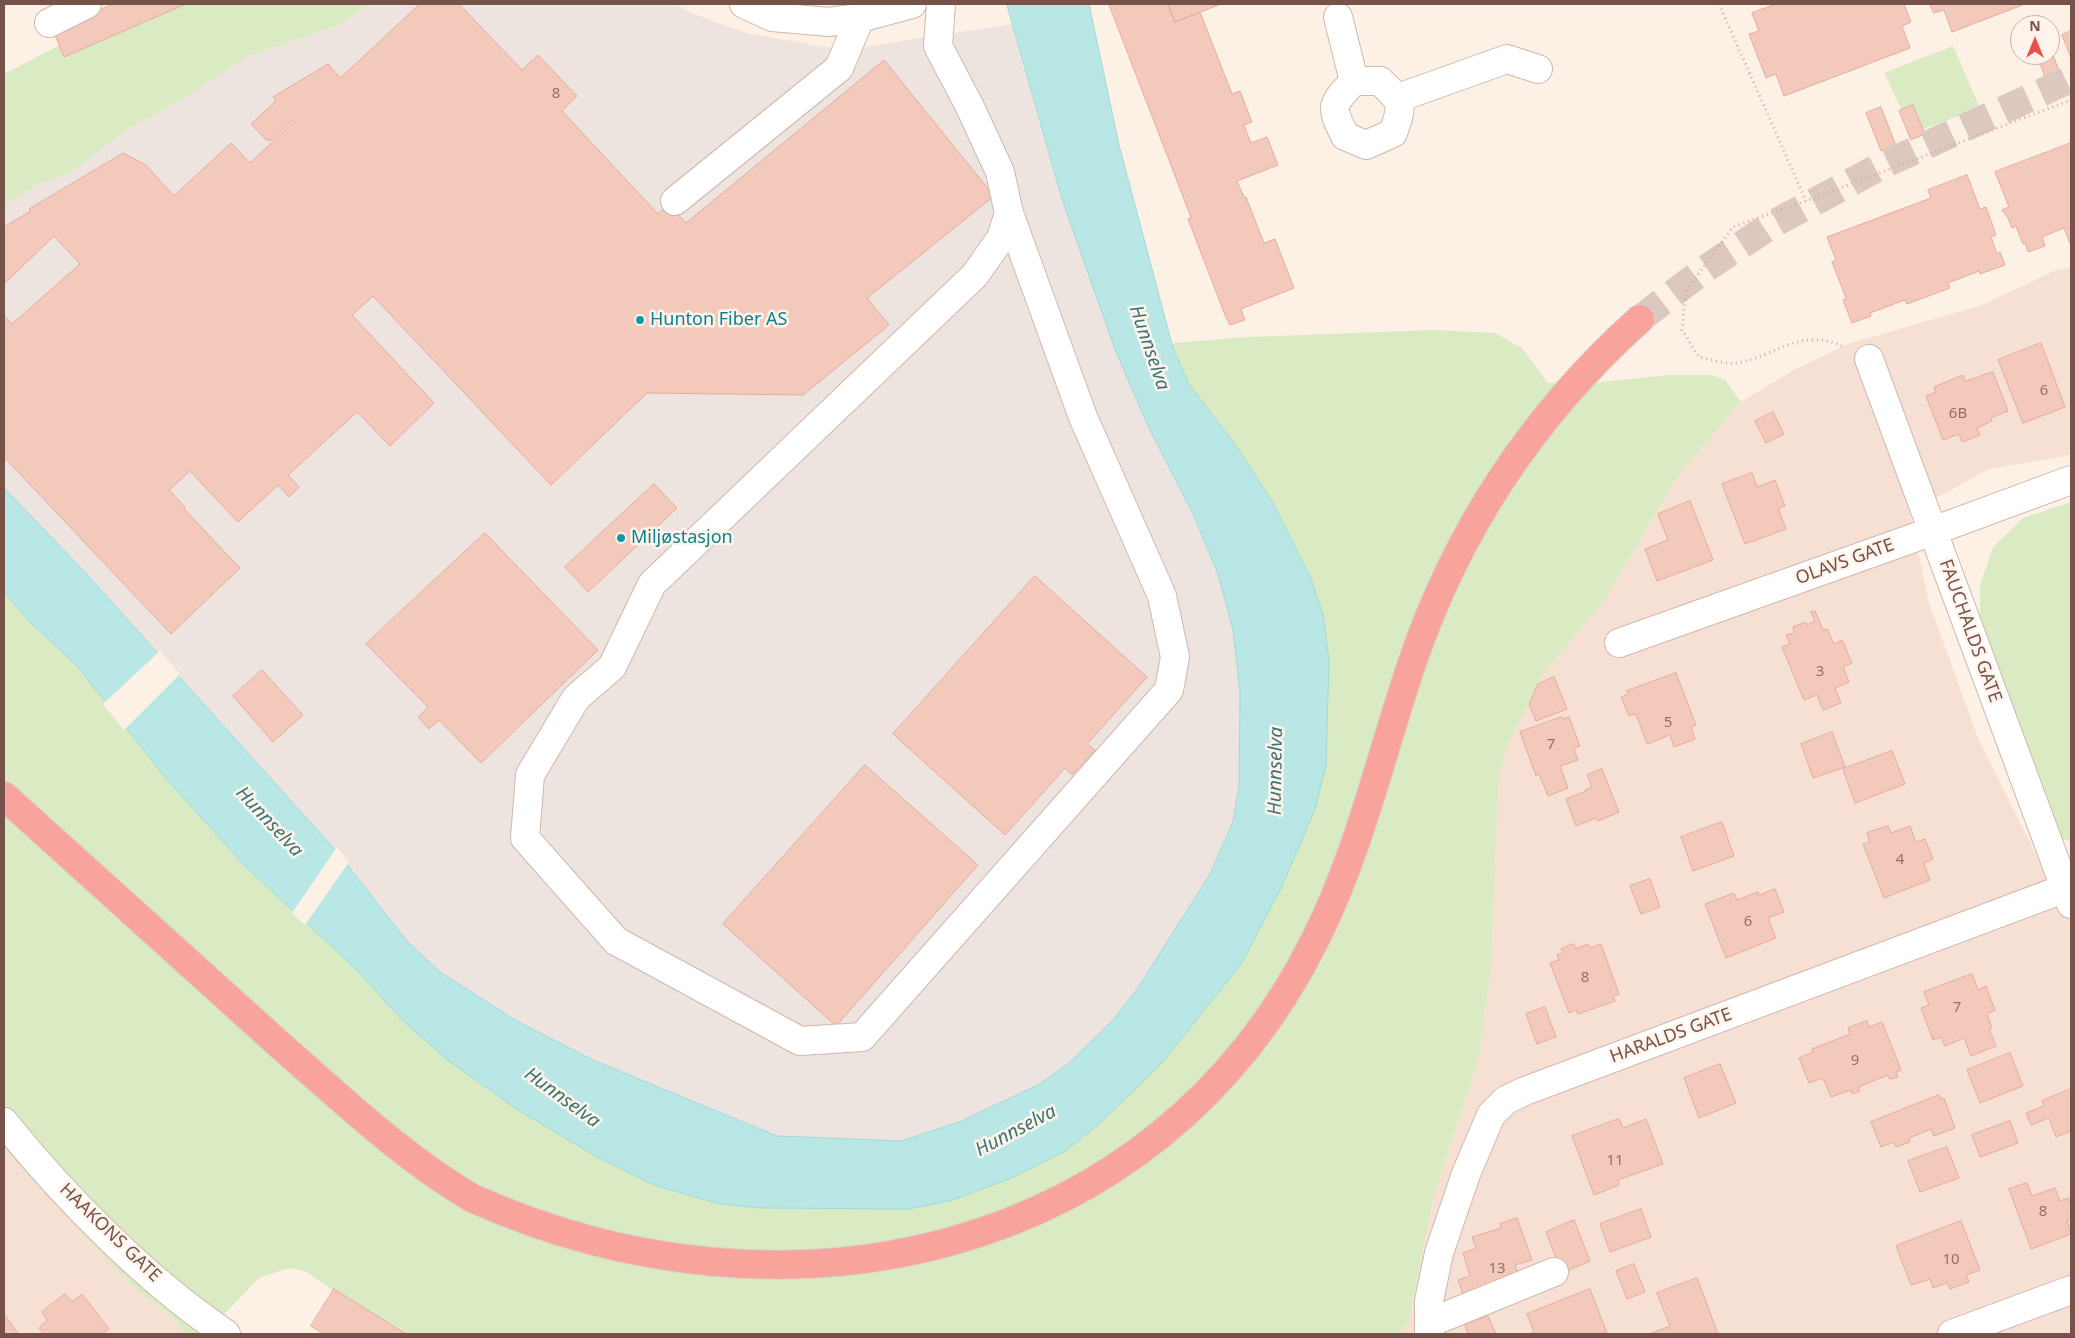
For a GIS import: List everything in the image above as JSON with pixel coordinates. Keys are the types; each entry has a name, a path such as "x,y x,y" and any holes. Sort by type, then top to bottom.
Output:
{"highway":[{"path":"4,796 220,991 388,1138 432,1172 468,1195 534,1230 599,1254 668,1271 710,1278 765,1282 806,1281 892,1269 974,1248 1018,1231 1060,1210 1144,1152 1185,1118 1215,1088 1269,1020 1294,982 1341,885 1374,788 1413,661 1450,571 1471,529 1513,461 1553,408 1585,370 1640,319"}],"street":[{"path":"49,23 87,4"},
{"path":"744,4 772,17 829,22 860,18 910,4"},
{"path":"941,4 938,46 1000,172 1009,213 1083,417 1162,596 1175,657 1169,690 862,1037 800,1041 616,941 524,838 530,774 576,698 612,667 652,584 975,275 1001,238 1009,213"},
{"path":"1338,17 1354,81"},
{"path":"675,201 839,68 860,18"},
{"path":"1398,98 1507,59 1538,69"},
{"path":"1354,81 1380,81 1398,98 1401,112 1393,133 1366,145 1345,136 1335,114 1337,98 1354,81"},
{"name":"FAUCHALDS GATE","path":"1870,358 1933,532 2069,893"},
{"name":"OLAVS GATE","path":"1619,643 1933,532 2071,480"},
{"name":"HARALDS GATE","path":"1429,1328 1429,1301 1439,1254 1445,1236 1466,1174 1490,1115 1506,1100 1525,1091 2069,893"},
{"name":"HAAKONS GATE","path":"4,1122 61,1187 134,1261 226,1334"},
{"path":"1429,1328 1554,1272"},
{"path":"1952,1334 2071,1290"}],"path":[{"path":"1719,4 1806,201"},
{"path":"1870,358 1835,343 1806,338 1736,364 1699,357 1682,330 1686,291 1733,227 2071,100"}],"shaded area":[{"name":"Hunton Fiber AS","path":"371,4 676,4 691,13 749,34 843,50 1012,24 1063,202 1150,430 1194,516 1218,574 1233,630 1240,691 1239,786 1233,822 1210,874 1138,988 1114,1019 1068,1064 1038,1085 959,1122 901,1141 777,1136 593,1060 515,1020 440,972 407,941 338,853 82,569 4,488 4,204 39,184 68,174 130,128 184,99 249,56 337,26"},
{"path":"2071,268 2071,455 1989,469 1934,499 1919,502 1910,513 1929,603 1978,738 2049,881 2058,912 2071,908 2071,1334 1401,1334 1409,1320 1434,1196 1478,1061 1491,969 1499,775 1508,745 1543,674 1605,600 1677,477 1741,402 1792,371 1848,344 1982,305 2054,271"},
{"path":"4,1145 15,1161 135,1289 172,1316 185,1334 4,1334"}],"green space":[{"path":"137,4 371,4 337,26 249,56 184,99 130,128 68,174 39,184 4,204 4,74"},
{"path":"1953,46 1980,108 1913,133 1884,73"},
{"path":"1434,330 1495,333 1522,348 1548,383 1594,383 1667,375 1712,375 1725,380 1741,402 1677,477 1605,600 1543,674 1508,745 1499,775 1491,969 1478,1061 1434,1196 1409,1320 1401,1334 396,1334 305,1271 290,1268 260,1277 217,1322 198,1334 185,1334 172,1316 135,1289 15,1161 4,1145 4,592 30,622 77,666 164,776 245,866 358,971 402,1020 654,1185 716,1203 759,1208 909,1209 953,1200 1009,1179 1065,1151 1326,765 1329,660 1323,615 1311,579 1274,505 1237,447 1188,383 1173,348 1173,343 1247,337"},
{"path":"2071,502 2071,841 2062,839 1980,621 1980,585 1993,547 2023,518"}],"water":[{"name":"Hunnselva","path":"1007,4 1089,4 1119,145 1173,348 1188,383 1237,447 1274,505 1311,579 1323,615 1329,660 1326,765 1315,809 1281,888 1241,964 1161,1064 1098,1125 1065,1151 1009,1179 953,1200 909,1209 759,1208 716,1203 654,1185 597,1157 518,1110 449,1061 402,1020 358,971 245,866 164,776 77,666 30,622 4,592 4,488 82,569 338,853 407,941 440,972 515,1020 593,1060 777,1136 901,1141 959,1122 1038,1085 1068,1064 1114,1019 1138,988 1210,874 1233,822 1239,786 1240,691 1233,630 1218,574 1194,516 1150,430 1116,352 1063,202"}],"pier":[{"path":"160,651 180,674 124,730 103,704"},
{"path":"337,847 349,862 305,925 292,913"}],"building":[{"path":"113,4 186,4 64,57 53,30"},
{"name":"Hunton Fiber AS","path":"420,4 459,4 522,70 538,55 577,96 562,111 658,214 668,204 686,223 884,60 994,196 867,298 889,325 803,395 647,393 551,485 373,296 352,315 434,403 390,446 357,412 288,475 299,487 289,497 278,485 238,522 190,471 169,490 185,507 184,509 240,568 171,634 4,457 4,315 12,324 80,264 54,236 4,284 4,227 31,211 29,209 123,153 146,165 174,196 231,143 250,163 294,122 293,120 272,140 266,140 251,124 276,101 273,97 328,64 340,78"},
{"path":"1109,4 1168,4 1175,22 1200,12 1232,94 1240,91 1252,122 1244,125 1251,143 1267,137 1278,165 1237,181 1244,197 1246,197 1264,243 1275,239 1294,288 1241,309 1245,320 1230,325 1225,315 1188,219 1191,218"},
{"path":"1168,4 1221,4 1175,22"},
{"path":"1777,4 1904,4 1911,22 1902,26 1910,48 1784,96 1776,74 1766,78 1749,34 1759,31 1752,13"},
{"path":"1930,4 2025,4 1952,32 1944,10 1934,13"},
{"path":"2071,31 2071,58 2062,35"},
{"path":"2041,65 2057,65 2062,79 2048,85"},
{"path":"1913,105 1925,134 1911,140 1899,111"},
{"path":"1881,107 1896,146 1881,151 1866,113"},
{"path":"2071,143 2071,246 2064,228 2042,237 2045,246 2028,252 2016,226 2012,228 2002,210 2009,207 1995,172"},
{"path":"1967,175 1980,209 1986,207 1996,235 1991,237 1997,254 2000,252 2005,265 1980,274 1979,271 1948,283 1950,288 1907,304 1905,300 1870,313 1871,316 1852,323 1843,300 1846,298 1832,262 1836,260 1827,237 1931,198 1928,190"},
{"path":"2041,343 2065,407 2023,423 1998,360"},
{"path":"1993,372 2008,411 1991,418 1992,421 1977,428 1980,435 1962,442 1959,434 1943,440 1926,396 1936,392 1934,387 1963,375 1965,381"},
{"path":"1773,412 1784,434 1766,443 1755,421"},
{"path":"1752,473 1757,487 1775,480 1785,506 1778,508 1786,529 1745,544 1722,484"},
{"name":"Miljøstasjon","path":"654,484 677,508 588,592 565,567"},
{"path":"1690,501 1713,560 1657,581 1645,549 1668,540 1658,514"},
{"path":"485,533 598,650 481,763 439,720 429,729 418,717 428,707 366,644"},
{"path":"1035,576 1147,677 1087,744 1095,750 1072,775 1065,768 1005,835 893,734"},
{"path":"1815,611 1823,630 1827,629 1834,644 1842,640 1852,663 1843,667 1849,682 1835,688 1841,703 1823,710 1817,695 1804,700 1782,647 1790,644 1786,635 1794,633 1793,627 1806,622 1807,625 1815,621 1811,612"},
{"path":"262,670 303,715 273,742 233,696"},
{"path":"1676,673 1696,725 1691,727 1695,739 1674,747 1670,735 1647,744 1636,714 1629,716 1621,697 1628,694 1627,691"},
{"path":"1554,677 1567,709 1536,721 1529,704 1538,684"},
{"path":"1562,717 1563,719 1569,717 1580,746 1574,748 1578,760 1560,766 1568,788 1548,796 1539,774 1536,776 1520,732"},
{"path":"1832,732 1845,767 1813,778 1801,744"},
{"path":"1892,751 1905,784 1855,803 1843,769"},
{"path":"865,765 978,865 836,1026 723,924"},
{"path":"1602,769 1619,812 1598,821 1596,818 1576,826 1566,799 1592,787 1587,775"},
{"path":"1722,822 1734,856 1693,871 1681,837"},
{"path":"1888,826 1891,833 1910,826 1916,842 1925,839 1933,859 1924,863 1930,880 1884,898 1863,844 1870,842 1867,833"},
{"path":"1650,879 1660,907 1641,914 1630,886"},
{"path":"1775,889 1784,912 1768,918 1776,938 1726,958 1705,904 1734,893 1737,900 1758,892 1759,895"},
{"path":"1574,944 1575,949 1588,944 1590,948 1601,944 1619,994 1613,996 1615,1001 1578,1014 1576,1010 1569,1013 1550,963 1559,960 1557,955 1563,953 1561,949"},
{"path":"1972,974 1978,990 1986,986 1995,1010 1987,1014 1992,1028 1989,1029 1996,1046 1971,1056 1964,1038 1945,1046 1941,1037 1933,1040 1921,1008 1929,1005 1924,992"},
{"path":"1545,1007 1556,1037 1537,1044 1526,1014"},
{"path":"1867,1021 1869,1027 1882,1022 1901,1070 1896,1072 1898,1077 1890,1079 1888,1075 1858,1087 1860,1091 1852,1094 1851,1090 1831,1097 1823,1078 1809,1083 1799,1058 1813,1052 1812,1049 1850,1034 1848,1028"},
{"path":"2010,1053 2023,1086 1980,1103 1967,1070"},
{"path":"1720,1064 1736,1103 1699,1118 1684,1078"},
{"path":"2071,1089 2071,1131 2056,1137 2049,1118 2031,1125 2026,1113 2044,1106 2042,1101"},
{"path":"1939,1095 1941,1099 1944,1098 1955,1128 1934,1136 1931,1129 1909,1138 1910,1142 1896,1147 1894,1142 1881,1147 1871,1122"},
{"path":"1619,1119 1623,1128 1646,1119 1663,1164 1618,1180 1619,1185 1594,1195 1572,1136"},
{"path":"2010,1121 2018,1143 1980,1157 1972,1135"},
{"path":"1947,1147 1959,1178 1920,1192 1908,1161"},
{"path":"2027,1183 2032,1196 2055,1188 2060,1201 2068,1198 2071,1207 2071,1218 2067,1220 2071,1234 2031,1249 2009,1189"},
{"path":"1641,1209 1651,1237 1610,1252 1600,1224"},
{"path":"1517,1218 1532,1260 1515,1265 1520,1280 1465,1299 1458,1280 1470,1276 1463,1253 1476,1248 1472,1237 1501,1228 1500,1224"},
{"path":"1574,1220 1590,1261 1562,1273 1546,1232"},
{"path":"1961,1221 1980,1270 1966,1275 1969,1282 1950,1289 1947,1283 1933,1288 1930,1279 1911,1285 1896,1246"},
{"path":"1634,1264 1645,1292 1627,1299 1616,1271"},
{"path":"1697,1278 1718,1334 1650,1334 1670,1326 1657,1293"},
{"path":"334,1289 406,1334 323,1334 311,1326"},
{"path":"1590,1289 1607,1333 1529,1334 1534,1332 1527,1314"},
{"path":"65,1294 72,1302 82,1294 109,1329 102,1334 44,1334 39,1328 47,1320 42,1312"},
{"path":"4,1314 15,1329 18,1334 4,1334"},
{"path":"1488,1316 1496,1334 1468,1334 1465,1325"}],"tunnel":[{"path":"1640,319 1705,269 1773,224 1883,165 2071,79"}],"place":[{"name":"Hunton Fiber AS","path":"640,320"},
{"name":"Miljøstasjon","path":"621,538"}]}
